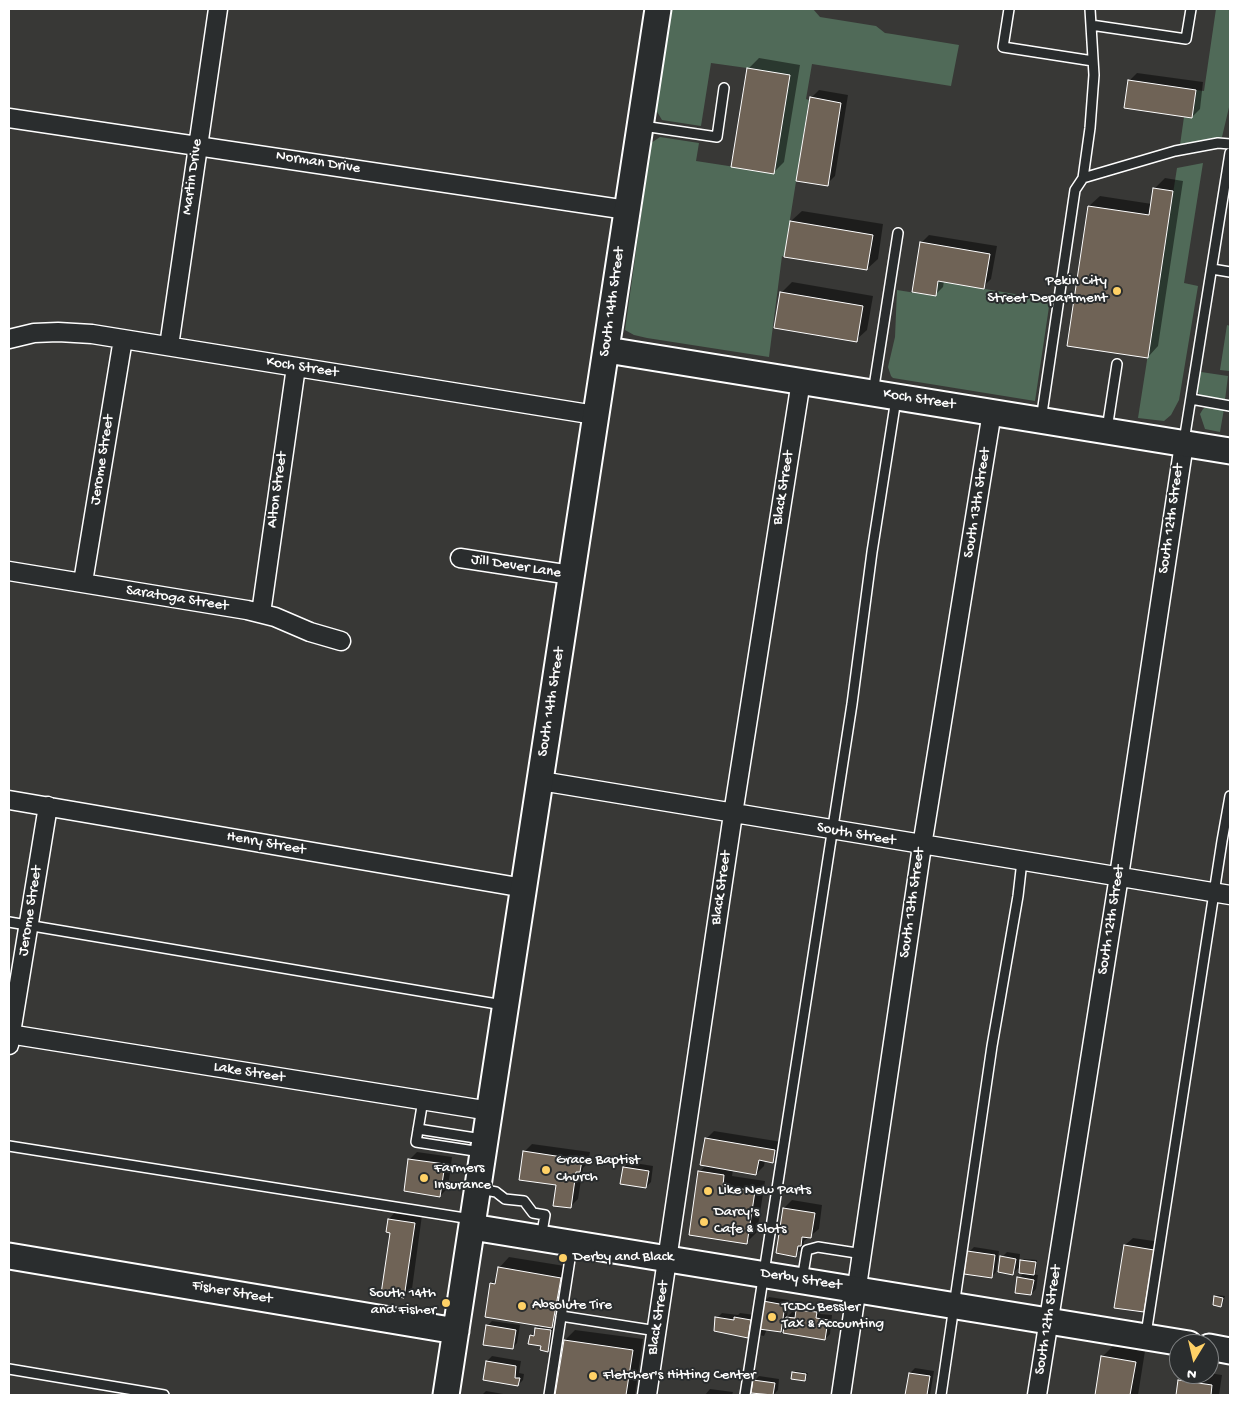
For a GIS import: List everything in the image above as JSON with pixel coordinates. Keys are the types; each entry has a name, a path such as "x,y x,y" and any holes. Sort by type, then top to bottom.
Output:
{"main road":[{"name":"South 14th Street","path":"446,1395 658,9"},
{"name":"Koch Street","path":"607,350 1230,452"},
{"name":"Derby Street","path":"473,1223 541,1238 1169,1341"},
{"name":"Fisher Street","path":"9,1256 456,1331"}],"street":[{"name":"Martin Drive","path":"169,346 218,9"},
{"name":"Norman Drive","path":"9,118 627,210"},
{"name":"Koch Street","path":"9,339 34,333 92,334 596,415"},
{"name":"Jerome Street","path":"83,582 123,339"},
{"name":"Alton Street","path":"261,613 296,367"},
{"name":"Black Street","path":"647,1395 733,814 801,381"},
{"name":"South 13th Street","path":"842,1395 922,846 992,412"},
{"name":"South 12th Street","path":"1037,1395 1119,876 1184,444"},
{"name":"Jill Dever Lane","path":"460,558 572,575"},
{"name":"Saratoga Street","path":"9,571 261,613 310,632 341,641"},
{"name":"South Street","path":"540,782 1222,894"},
{"name":"Henry Street","path":"9,800 524,888"},
{"name":"Jerome Street","path":"9,1038 48,806"},
{"name":"Lake Street","path":"9,1038 490,1111"}],"lane":[{"path":"1009,9 1003,46 1093,61"},
{"path":"1040,420 1075,190 1082,178 1090,128 1094,75 1090,9"},
{"path":"1091,25 1186,39 1191,9"},
{"path":"640,125 716,137 724,88"},
{"path":"1082,178 1175,151 1218,143 1230,144"},
{"path":"1184,444 1228,177 1230,153"},
{"path":"745,1395 852,704 870,570 898,233"},
{"path":"1212,268 1230,272"},
{"path":"1107,431 1117,364"},
{"path":"1191,400 1230,406"},
{"path":"1146,1337 1222,894 1230,796"},
{"path":"941,1395 990,1056 1018,896 1022,861"},
{"path":"9,922 506,1005"},
{"path":"423,1100 416,1142 484,1146"},
{"path":"418,1129 484,1146"},
{"path":"9,1146 473,1223"},
{"path":"478,1189 496,1192 505,1198 524,1201 533,1213 545,1215 541,1238"},
{"path":"549,1395 572,1243"},
{"path":"802,1280 807,1250 818,1247 863,1254"},
{"path":"561,1316 657,1331"},
{"path":"9,1369 164,1395"}],"green space":[{"path":"672,9 813,9 820,17 876,26 885,33 959,45 951,86 812,64 806,99 809,100 784,257 782,256 769,357 647,338 634,335 625,330 651,143 660,137 699,143 696,161 774,173 747,68 711,63 701,126 662,120 656,110"},
{"path":"1216,9 1230,9 1230,103 1222,137 1180,145 1184,117 1192,118 1196,90 1204,91"},
{"path":"1203,163 1184,283 1198,286 1179,400 1171,415 1164,421 1138,418 1177,168"},
{"path":"938,281 1050,300 1035,401 893,378 891,376 888,367 895,337 897,290 935,296"},
{"path":"1227,325 1230,326 1229,371 1220,370"},
{"path":"1201,372 1228,376 1225,400 1200,396 1198,392"},
{"path":"1207,406 1224,409 1220,432 1205,429 1200,414"}],"building":[{"path":"747,68 790,75 774,174 731,167"},
{"path":"1128,80 1196,90 1192,118 1124,108"},
{"path":"810,97 841,103 828,186 796,181"},
{"path":"1153,188 1173,191 1148,358 1067,346 1088,206 1149,215"},
{"path":"790,221 873,235 867,270 784,257"},
{"path":"920,242 990,254 984,289 938,281 936,296 912,292"},
{"path":"780,292 863,306 857,342 774,328"},
{"path":"705,1138 775,1150 773,1163 759,1160 756,1175 700,1165"},
{"path":"523,1151 582,1160 580,1172 576,1172 571,1208 553,1206 556,1185 519,1180"},
{"path":"408,1159 445,1164 440,1197 404,1191"},
{"path":"623,1167 649,1171 646,1188 620,1184"},
{"path":"698,1171 724,1175 723,1186 755,1191 747,1244 689,1235"},
{"path":"783,1208 815,1213 811,1238 802,1237 801,1246 798,1246 796,1257 776,1253"},
{"path":"388,1219 415,1223 404,1298 381,1294 390,1233 386,1232"},
{"path":"1124,1245 1154,1250 1144,1312 1114,1308"},
{"path":"967,1251 995,1255 992,1278 964,1274"},
{"path":"1000,1256 1016,1259 1013,1275 998,1272"},
{"path":"1020,1260 1036,1262 1034,1275 1019,1273"},
{"path":"498,1267 561,1278 552,1328 485,1317 490,1283 495,1284"},
{"path":"1017,1277 1034,1280 1031,1295 1015,1293"},
{"path":"1214,1296 1223,1298 1221,1307 1213,1305"},
{"path":"763,1301 785,1305 781,1332 759,1329"},
{"path":"796,1310 817,1312 816,1318 828,1320 825,1340 783,1333 786,1317 795,1318"},
{"path":"715,1317 734,1320 734,1317 751,1320 748,1338 714,1331"},
{"path":"486,1325 516,1330 513,1349 483,1345"},
{"path":"535,1328 551,1330 548,1352 540,1350 541,1346 528,1344 530,1335 534,1336"},
{"path":"564,1340 633,1350 626,1395 555,1395"},
{"path":"1101,1356 1136,1362 1130,1395 1095,1395"},
{"path":"486,1361 516,1366 515,1378 520,1378 518,1386 483,1380"},
{"path":"792,1372 806,1374 805,1381 791,1379"},
{"path":"909,1373 930,1376 927,1395 905,1395"},
{"path":"753,1380 775,1383 773,1395 751,1393"},
{"path":"1177,1384 1212,1385 1211,1395 1176,1395"}],"place":[{"name":"Pekin City Street Department","path":"1117,291"},
{"name":"Grace Baptist Church","path":"546,1170"},
{"name":"Farmers Insurance","path":"424,1178"},
{"name":"Like New Parts","path":"708,1191"},
{"name":"Darcy's Cafe & Slots","path":"704,1222"},
{"name":"Derby and Black","path":"563,1258"},
{"name":"South 14th and Fisher","path":"446,1303"},
{"name":"Absolute Tire","path":"522,1306"},
{"name":"TCDC Bessler Tax & Accounting","path":"772,1317"},
{"name":"Fletcher's Hitting Center","path":"593,1376"}]}
